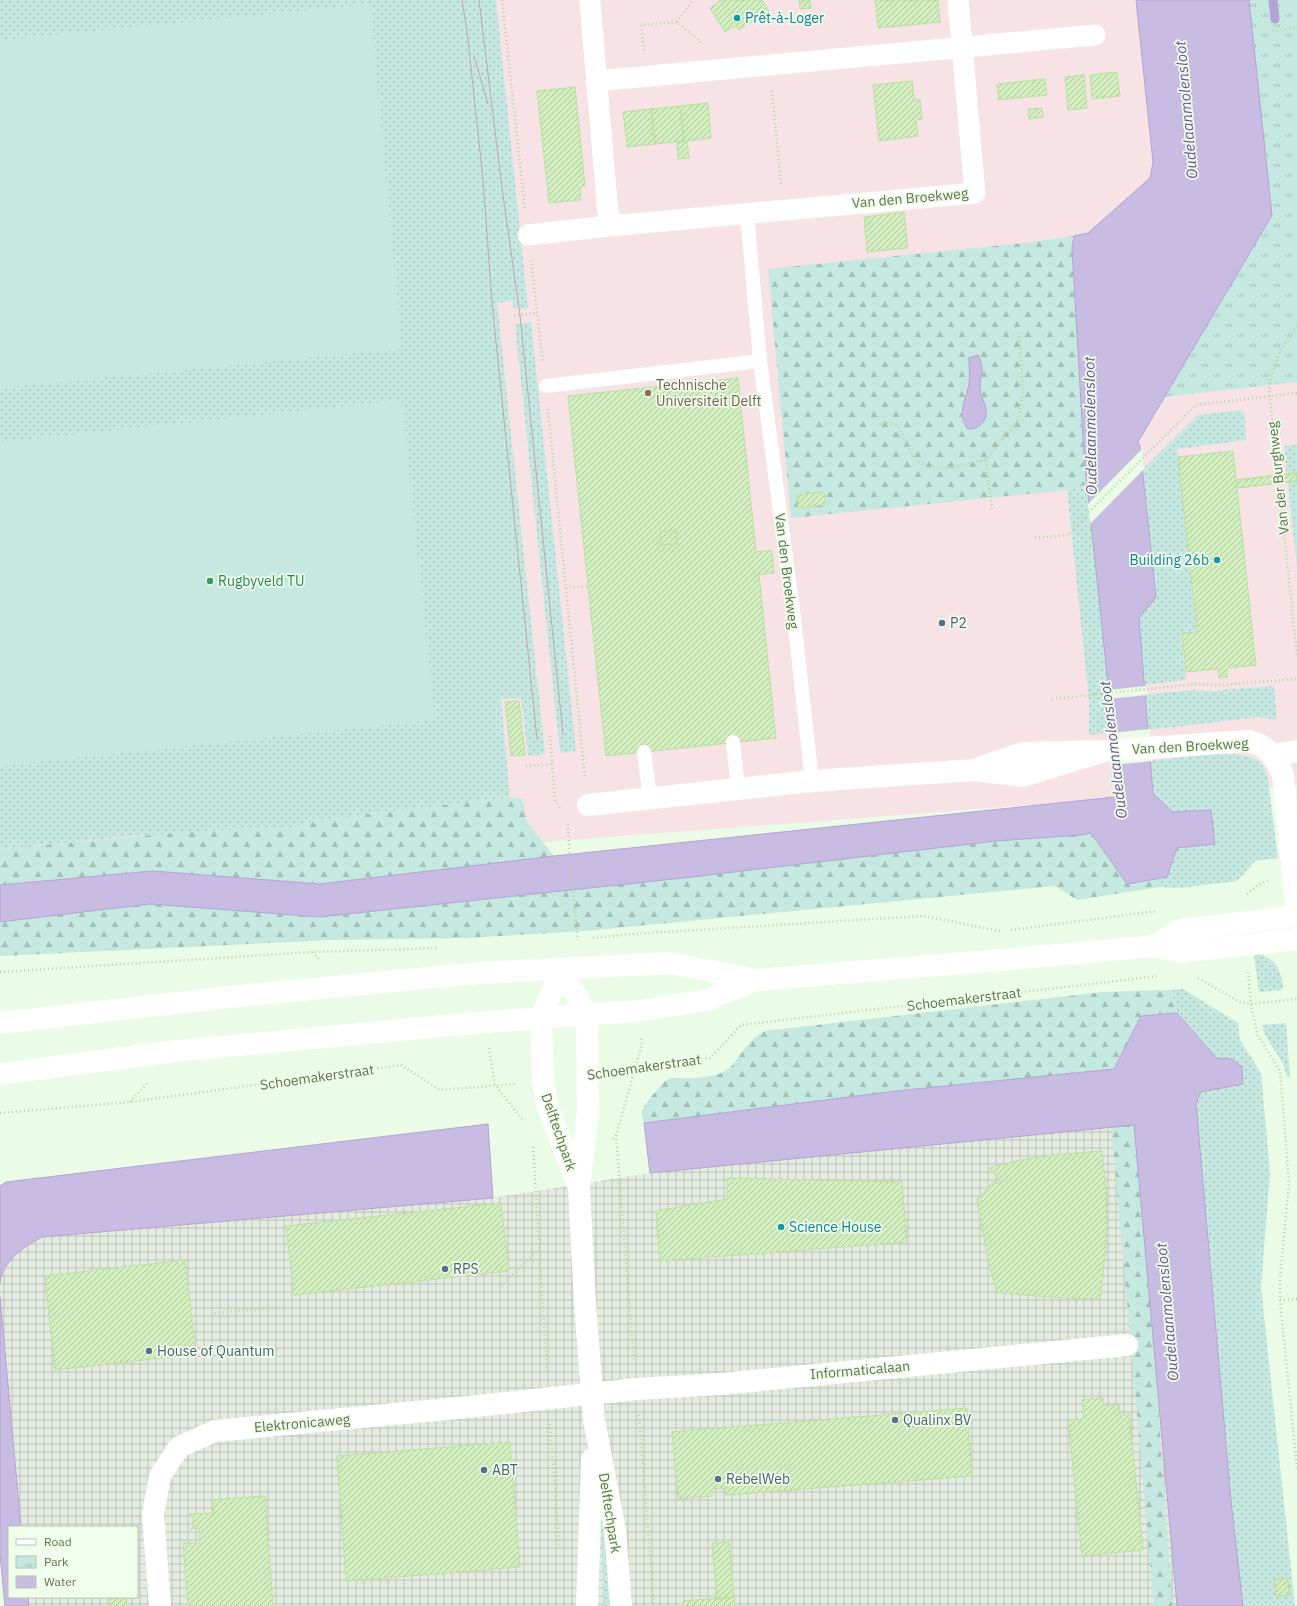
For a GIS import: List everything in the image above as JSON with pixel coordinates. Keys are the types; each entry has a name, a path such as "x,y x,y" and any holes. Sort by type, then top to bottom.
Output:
{"street":[{"name":"Van den Broekweg","path":"528,235 609,226 975,192 958,0"},
{"path":"590,2 609,226"},
{"path":"596,81 1095,35"},
{"name":"Van den Broekweg","path":"588,805 812,781 974,770 1022,753 1104,751 1204,743 1252,742 1264,748 1272,755"},
{"path":"1155,946 1179,930 1297,915 1283,775 1272,755 1297,751"},
{"path":"0,1022 248,995 479,973 561,970 670,963 757,980 1155,946 1181,952 1297,939"},
{"path":"561,970 588,1014"},
{"name":"Delftechpark","path":"561,970 540,1018 543,1082 548,1108 579,1188"},
{"path":"0,1074 176,1051 486,1022 638,1011 706,1000 757,980"},
{"name":"Delftechpark","path":"588,1014 588,1110 579,1188 594,1420 615,1531 621,1606"},
{"name":"Informaticalaan","path":"592,1394 636,1389 729,1383 1127,1345"},
{"name":"Elektronicaweg","path":"160,1606 153,1514 160,1476 180,1447 215,1431 592,1394"},
{"name":"Delftechpark","path":"587,1606 594,1420"}],"lane":[{"name":"Van den Broekweg","path":"747,213 760,361 793,610 812,781"},
{"path":"546,386 760,361"},
{"path":"733,742 738,789"},
{"path":"644,752 650,798"}],"path":[{"path":"677,22 693,0"},
{"path":"647,76 641,25 677,22 730,68"},
{"path":"1273,30 1297,27"},
{"path":"769,65 784,210"},
{"path":"514,316 537,313"},
{"name":"Van der Burghweg","path":"1297,326 1279,352 1274,363 1269,389 1297,657"},
{"path":"880,424 884,422 896,425 914,456 924,464 943,468 953,468 986,459 1017,422 1023,393 1019,331"},
{"path":"1035,538 1068,535 1082,519 1196,405 1297,393"},
{"path":"986,459 992,509"},
{"path":"566,588 588,586"},
{"path":"1052,699 1194,684 1220,685 1297,679"},
{"path":"550,736 555,801 564,812"},
{"path":"526,766 552,764"},
{"path":"569,850 578,940 631,934 923,916 999,931 1161,911"},
{"path":"631,934 634,965"},
{"path":"1246,945 1251,1004 1257,1034 1280,1071 1289,1182 1280,1278 1280,1300 1297,1469"},
{"path":"0,972 304,952 445,948"},
{"name":"Schoemakerstraat","path":"587,1075 636,1067 710,1058 741,1025 1165,975"},
{"path":"1195,976 1240,1002 1251,1004 1297,999"},
{"path":"612,1141 616,1135 642,1045 638,1011"},
{"path":"486,1022 495,1085 523,1121"},
{"name":"Schoemakerstraat","path":"0,1113 130,1102 400,1065 440,1090 543,1082"},
{"path":"501,1286 539,1248"},
{"path":"1280,1300 1297,1299"},
{"path":"215,1313 284,1307"}],"shaded area":[{"name":"Technische Universiteit Delft","path":"0,0 1297,0 1297,785 517,844 0,868"},
{"path":"1134,1124 1177,1606 29,1606 28,1598 138,1598 138,1526 21,1526 0,1297 0,1277 9,1262 24,1247 42,1237 493,1198 650,1173"}],"green space":[{"path":"0,0 496,0 528,308 514,309 512,301 497,303 545,754 528,756 521,698 501,699 510,797 319,820 295,827 133,836 0,849"},
{"path":"1225,0 1297,0 1297,382 1147,399"},
{"path":"370,4 402,349 0,388 0,40"},
{"path":"1074,236 1072,247 1084,456 1088,484 1067,490 791,518 768,269 1032,242","holes":["983,364 980,389 986,410 961,413 968,384 969,367"]},
{"path":"531,322 576,751 560,753 515,324"},
{"name":"Rugbyveld TU","path":"402,400 435,720 0,766 0,442"},
{"path":"1241,410 1245,414 1246,440 1177,449 1196,631 1181,633 1186,680 1144,685 1139,618 1156,597 1142,470 1198,415"},
{"path":"1297,445 1297,568 1284,446"},
{"path":"1088,484 1113,732 1089,735 1089,700 1067,490"},
{"path":"1271,686 1274,688 1277,720 1260,717 1148,730 1145,695 1191,690 1214,691"},
{"path":"1212,754 1247,756 1261,763 1268,780 1278,858 1255,861 1237,881 1180,888 1159,887 1154,879 1167,877 1177,848 1215,844 1211,810 1173,812 1153,795 1150,761"},
{"path":"510,797 522,799 528,824 554,856 320,884 153,871 0,885 0,849 196,831 295,827 319,820"},
{"path":"1091,833 1127,884 1154,879 1159,887 1077,900 1055,886 585,931 465,938 331,940 0,956 0,922 150,904 319,917 683,878 996,841"},
{"path":"1255,954 1267,957 1276,965 1281,976 1283,988 1280,990 1259,991 1254,956"},
{"path":"1183,989 1238,1023 1240,1040 1261,1073 1270,1173 1261,1287 1295,1606 1243,1606 1231,1501 1196,1103 1201,1092 1243,1084 1242,1067 1232,1059 1218,1058 1177,1013 1171,990"},
{"path":"1171,990 1177,1013 1141,1016 1115,1069 896,1091 644,1123 641,1112 650,1098 666,1080 670,1078 705,1077 722,1073 735,1062 752,1041 765,1031 1103,992"},
{"path":"1286,1023 1290,1077 1287,1077 1282,1063 1267,1039 1262,1025"},
{"path":"1110,1111 1138,1118 1172,1606 1154,1606"},
{"path":"599,1473 611,1606 604,1606"}],"water":[{"name":"Oudelaanmolensloot","path":"1136,0 1249,0 1272,215 1138,442 1140,447 1156,597 1139,618 1153,794 1173,812 1211,810 1215,844 1177,848 1167,877 1127,884 1091,833 996,841 683,878 319,917 150,904 0,922 0,885 153,871 320,884 554,856 1115,797 1118,791 1084,456 1072,247 1074,236 1088,233 1150,178 1153,162"},
{"path":"978,355 982,364 980,391 986,413 982,424 975,428 968,429 964,423 962,412 969,384 969,358"},
{"name":"Oudelaanmolensloot","path":"1177,1013 1217,1058 1232,1059 1242,1067 1243,1084 1201,1092 1196,1103 1231,1501 1243,1606 1177,1606 1134,1125 650,1173 644,1123 896,1091 1114,1069 1141,1016"},
{"path":"488,1124 493,1198 42,1237 15,1255 5,1268 0,1283 0,1186 6,1182"},
{"path":"0,1297 21,1526 8,1526 8,1598 28,1598 29,1606 5,1606 0,1554"}],"pier":[{"path":"1142,449 1144,469 1090,524 1088,504"},
{"path":"1146,686 1147,695 1108,699 1107,690"},
{"path":"1150,729 1152,761 1114,765 1111,733"}],"building":[{"name":"Prêt-à-Loger","path":"719,0 762,0 769,11 738,30 735,26 725,32 710,8 720,1"},
{"path":"799,0 810,0 811,8 800,9"},
{"path":"875,0 938,0 940,22 878,28"},
{"path":"1117,72 1120,96 1092,99 1090,75"},
{"path":"1084,75 1087,108 1068,110 1065,77"},
{"path":"1045,79 1047,95 999,100 997,84"},
{"path":"912,81 914,100 920,100 922,119 916,120 918,136 879,141 873,85"},
{"path":"575,87 585,186 580,187 581,200 549,203 537,91"},
{"path":"708,103 711,138 687,141 689,158 678,159 677,142 684,141 680,106"},
{"path":"680,106 684,141 655,144 651,109"},
{"path":"1042,108 1043,117 1029,119 1028,109"},
{"path":"651,109 655,144 627,147 623,112"},
{"path":"904,212 908,248 867,252 864,217"},
{"path":"738,378 756,552 772,550 774,573 759,575 776,738 606,756 568,396"},
{"name":"Building 26b","path":"1233,451 1236,480 1297,473 1297,481 1237,488 1256,665 1227,668 1227,677 1219,678 1218,669 1186,672 1182,633 1197,632 1178,457"},
{"path":"1297,473 1297,481 1237,488 1236,480"},
{"path":"824,492 825,505 798,508 797,495"},
{"path":"676,530 677,544 661,545 660,532"},
{"path":"519,701 525,755 511,756 505,702"},
{"path":"1102,1151 1106,1187 1107,1224 1100,1299 1045,1297 997,1292 988,1260 977,1199 994,1181 997,1184 1001,1181 989,1168 1021,1160 1054,1155"},
{"name":"Science House","path":"727,1178 902,1182 907,1242 660,1261 656,1211 727,1199"},
{"path":"501,1203 509,1271 294,1295 286,1226"},
{"path":"185,1260 196,1354 55,1370 45,1276"},
{"path":"1103,1398 1104,1406 1119,1405 1121,1416 1129,1414 1143,1550 1082,1556 1068,1420 1084,1419 1082,1400"},
{"path":"967,1408 972,1476 726,1495 725,1488 712,1489 712,1496 678,1499 672,1432"},
{"path":"510,1442 520,1567 346,1581 337,1456"},
{"path":"265,1496 273,1606 188,1606 183,1543 200,1543 199,1528 190,1529 193,1527 193,1516 189,1514 214,1513 212,1500"},
{"path":"729,1542 734,1597 717,1599 712,1543"},
{"path":"1288,1578 1289,1595 1276,1596 1274,1580"},
{"path":"734,1597 735,1606 684,1606 683,1601"},
{"path":"110,1598 126,1598 127,1606 110,1606"}],"waterway":[{"path":"1273,0 1275,19"}],"tram line":[{"path":"462,0 467,31 483,179 492,303 537,739"},
{"path":"479,0 502,188 520,315 563,734"},
{"path":"474,56 488,104"}],"place":[{"name":"Prêt-à-Loger","path":"737,18"},
{"name":"Technische Universiteit Delft","path":"648,393"},
{"name":"Building 26b","path":"1217,560"},
{"name":"Rugbyveld TU","path":"210,581"},
{"name":"P2","path":"942,623"},
{"name":"Science House","path":"781,1227"},
{"name":"RPS","path":"445,1269"},
{"name":"House of Quantum","path":"149,1351"},
{"name":"Qualinx BV","path":"895,1420"},
{"name":"ABT","path":"484,1470"},
{"name":"RebelWeb","path":"718,1479"}]}
